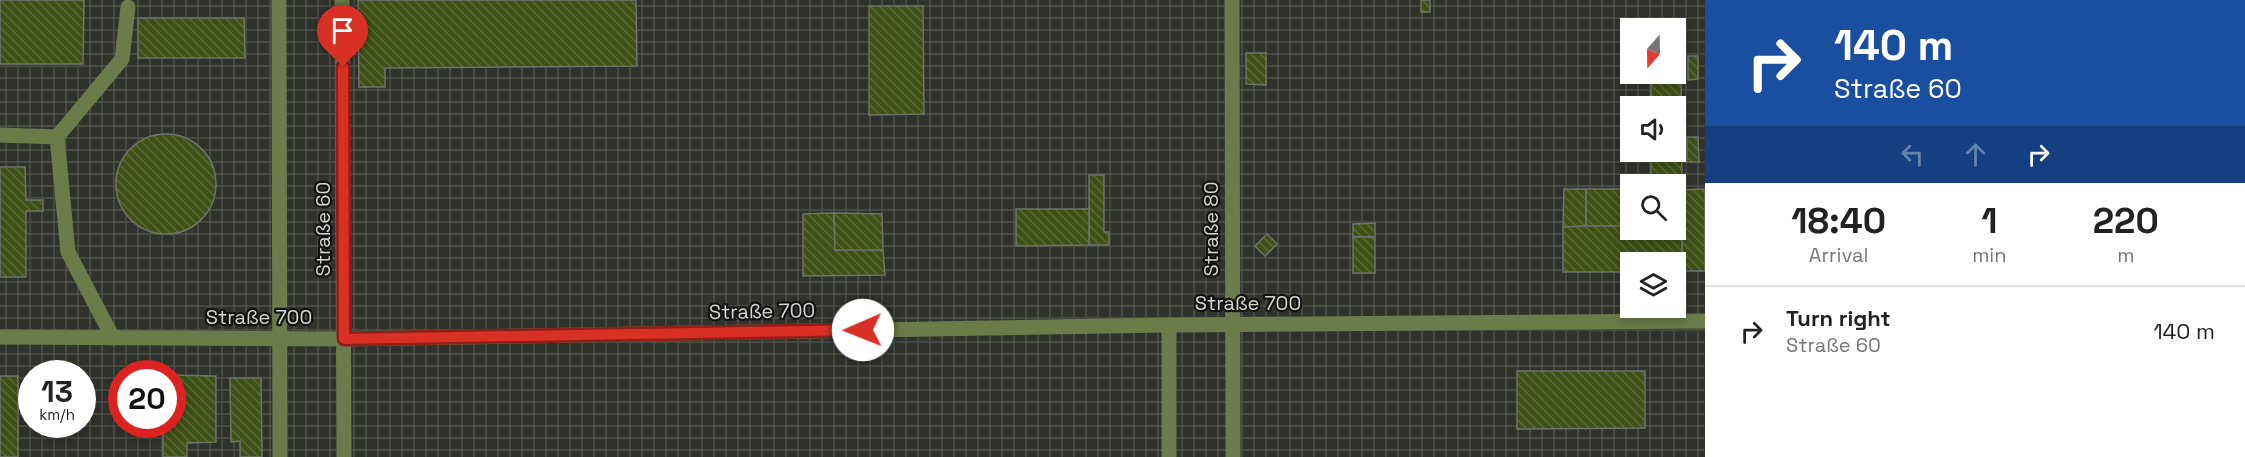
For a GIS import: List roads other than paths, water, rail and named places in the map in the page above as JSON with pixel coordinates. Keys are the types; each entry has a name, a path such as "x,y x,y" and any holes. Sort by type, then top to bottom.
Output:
{"street":[{"path":"279,0 280,457"},
{"name":"Straße 60","path":"342,0 344,457"},
{"name":"Straße 80","path":"1232,0 1233,457"},
{"path":"113,338 68,252 57,137 122,59 128,8"},
{"path":"0,135 57,137"},
{"name":"Straße 700","path":"0,337 344,339 1233,324 1705,321"},
{"path":"1168,457 1169,325"}]}
